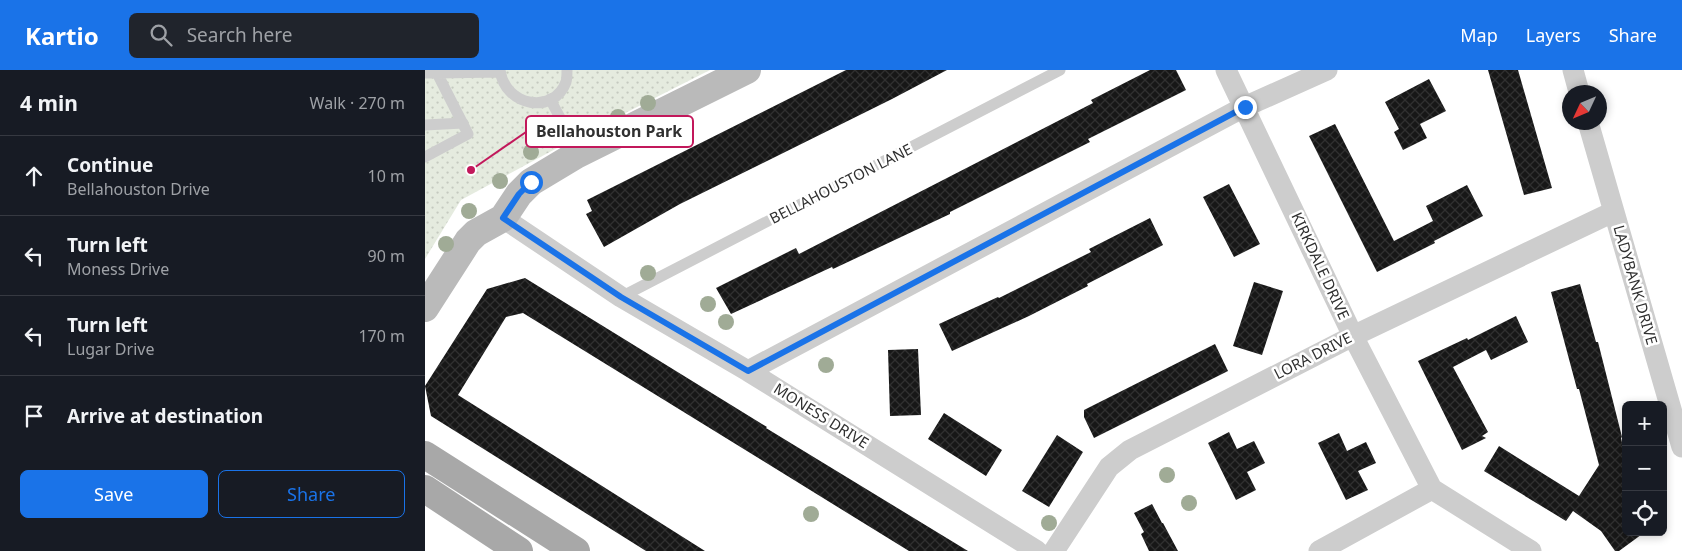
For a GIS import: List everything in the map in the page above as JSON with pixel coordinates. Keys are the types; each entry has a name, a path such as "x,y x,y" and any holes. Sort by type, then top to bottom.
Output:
{"main road":[{"path":"425,455 576,551"},
{"path":"425,489 519,551"}],"street":[{"path":"425,308 468,241 476,233 503,218 519,194 531,182 576,156 747,70"},
{"name":"KIRKDALE DRIVE","path":"1226,70 1353,336 1432,489"},
{"path":"748,371 1245,107 1327,70"},
{"path":"1573,70 1577,85"},
{"name":"LADYBANK DRIVE","path":"1590,130 1682,447"},
{"name":"LORA DRIVE","path":"1054,551 1109,467 1130,450 1353,336 1613,212"},
{"name":"MONESS DRIVE","path":"503,218 621,297 748,371 1037,551"},
{"path":"1319,551 1432,489 1531,551"}],"lane":[{"path":"425,73 437,71 500,71 504,85 514,96 526,102 539,102 550,99 559,92 566,82 567,70"},
{"name":"BELLAHOUSTON LANE","path":"621,297 1060,70"},
{"path":"425,157 469,134 437,71"},
{"path":"550,99 572,140 576,156"},
{"path":"425,125 463,123"}],"shaded area":[{"path":"425,70 710,70 572,140 461,200 425,259"}],"building":[{"path":"846,70 947,70 680,204 604,247 586,214 592,211 587,200"},
{"path":"1150,70 1176,70 1186,90 1088,139 1090,142 950,212 950,214 731,314 716,288 796,248 799,254 1093,103 1091,100"},
{"path":"1488,70 1518,70 1552,188 1524,195"},
{"path":"1429,79 1446,111 1420,124 1427,138 1403,150 1394,132 1399,129 1385,102"},
{"path":"1335,124 1394,241 1433,221 1426,206 1467,185 1483,216 1377,272 1309,136"},
{"path":"1229,184 1260,244 1234,257 1203,197"},
{"path":"1150,218 1163,245 1029,316 952,351 939,324 999,298 1091,252 1089,249"},
{"path":"525,278 968,551 909,551 523,313 506,317 458,395 705,551 646,551 431,416 425,386 487,289"},
{"path":"1254,282 1283,291 1262,355 1233,346"},
{"path":"1580,284 1596,342 1598,342 1622,437 1622,536 1640,536 1619,551 1615,551 1601,531 1573,511 1566,521 1484,471 1499,446 1579,496 1599,465 1551,292"},
{"path":"1516,316 1528,342 1491,360 1486,350 1453,367 1488,432 1482,436 1486,438 1462,450 1418,361 1467,338 1468,340"},
{"path":"1215,344 1228,371 1094,438 1084,417 1084,410"},
{"path":"918,349 921,415 890,416 888,350"},
{"path":"944,413 1002,450 986,476 928,439"},
{"path":"1229,432 1237,449 1254,441 1265,463 1247,472 1256,490 1236,500 1208,443"},
{"path":"1339,433 1347,451 1366,442 1376,463 1358,471 1368,490 1346,500 1318,443"},
{"path":"1057,435 1083,452 1049,507 1022,491"},
{"path":"1152,504 1178,551 1149,551 1141,534 1144,532 1134,513"}],"place":[{"name":"Bellahouston Park","path":"471,170"}],"route":[{"path":"531,182 519,194 503,218 621,297 748,371 1245,107"}]}
